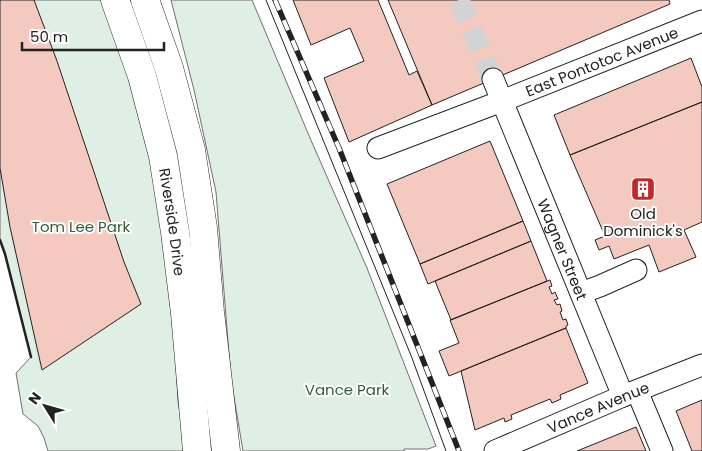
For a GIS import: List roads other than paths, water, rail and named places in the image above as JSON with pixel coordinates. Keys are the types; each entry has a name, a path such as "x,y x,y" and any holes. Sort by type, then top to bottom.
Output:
{"main road":[{"name":"Riverside Drive","path":"115,0 142,76 163,156 185,313 197,451"},
{"name":"Riverside Drive","path":"145,0 169,68 191,150 203,228 210,312 226,451"}],"street":[{"name":"East Pontotoc Avenue","path":"378,148 702,21"},
{"name":"Wagner Street","path":"493,79 581,293 630,393 662,451"},
{"path":"581,293 636,270"},
{"name":"Vance Avenue","path":"495,451 630,393 702,365"}],"tunnel":[{"path":"459,0 493,79"}],"tram line":[{"path":"266,0 412,358 446,451"}],"railway":[{"path":"275,0 339,148 459,451"}],"place":[{"name":"Old Dominick's","path":"643,189"}],"park label":[{"name":"Tom Lee Park","path":"81,226"},
{"name":"Vance Park","path":"347,389"}]}
